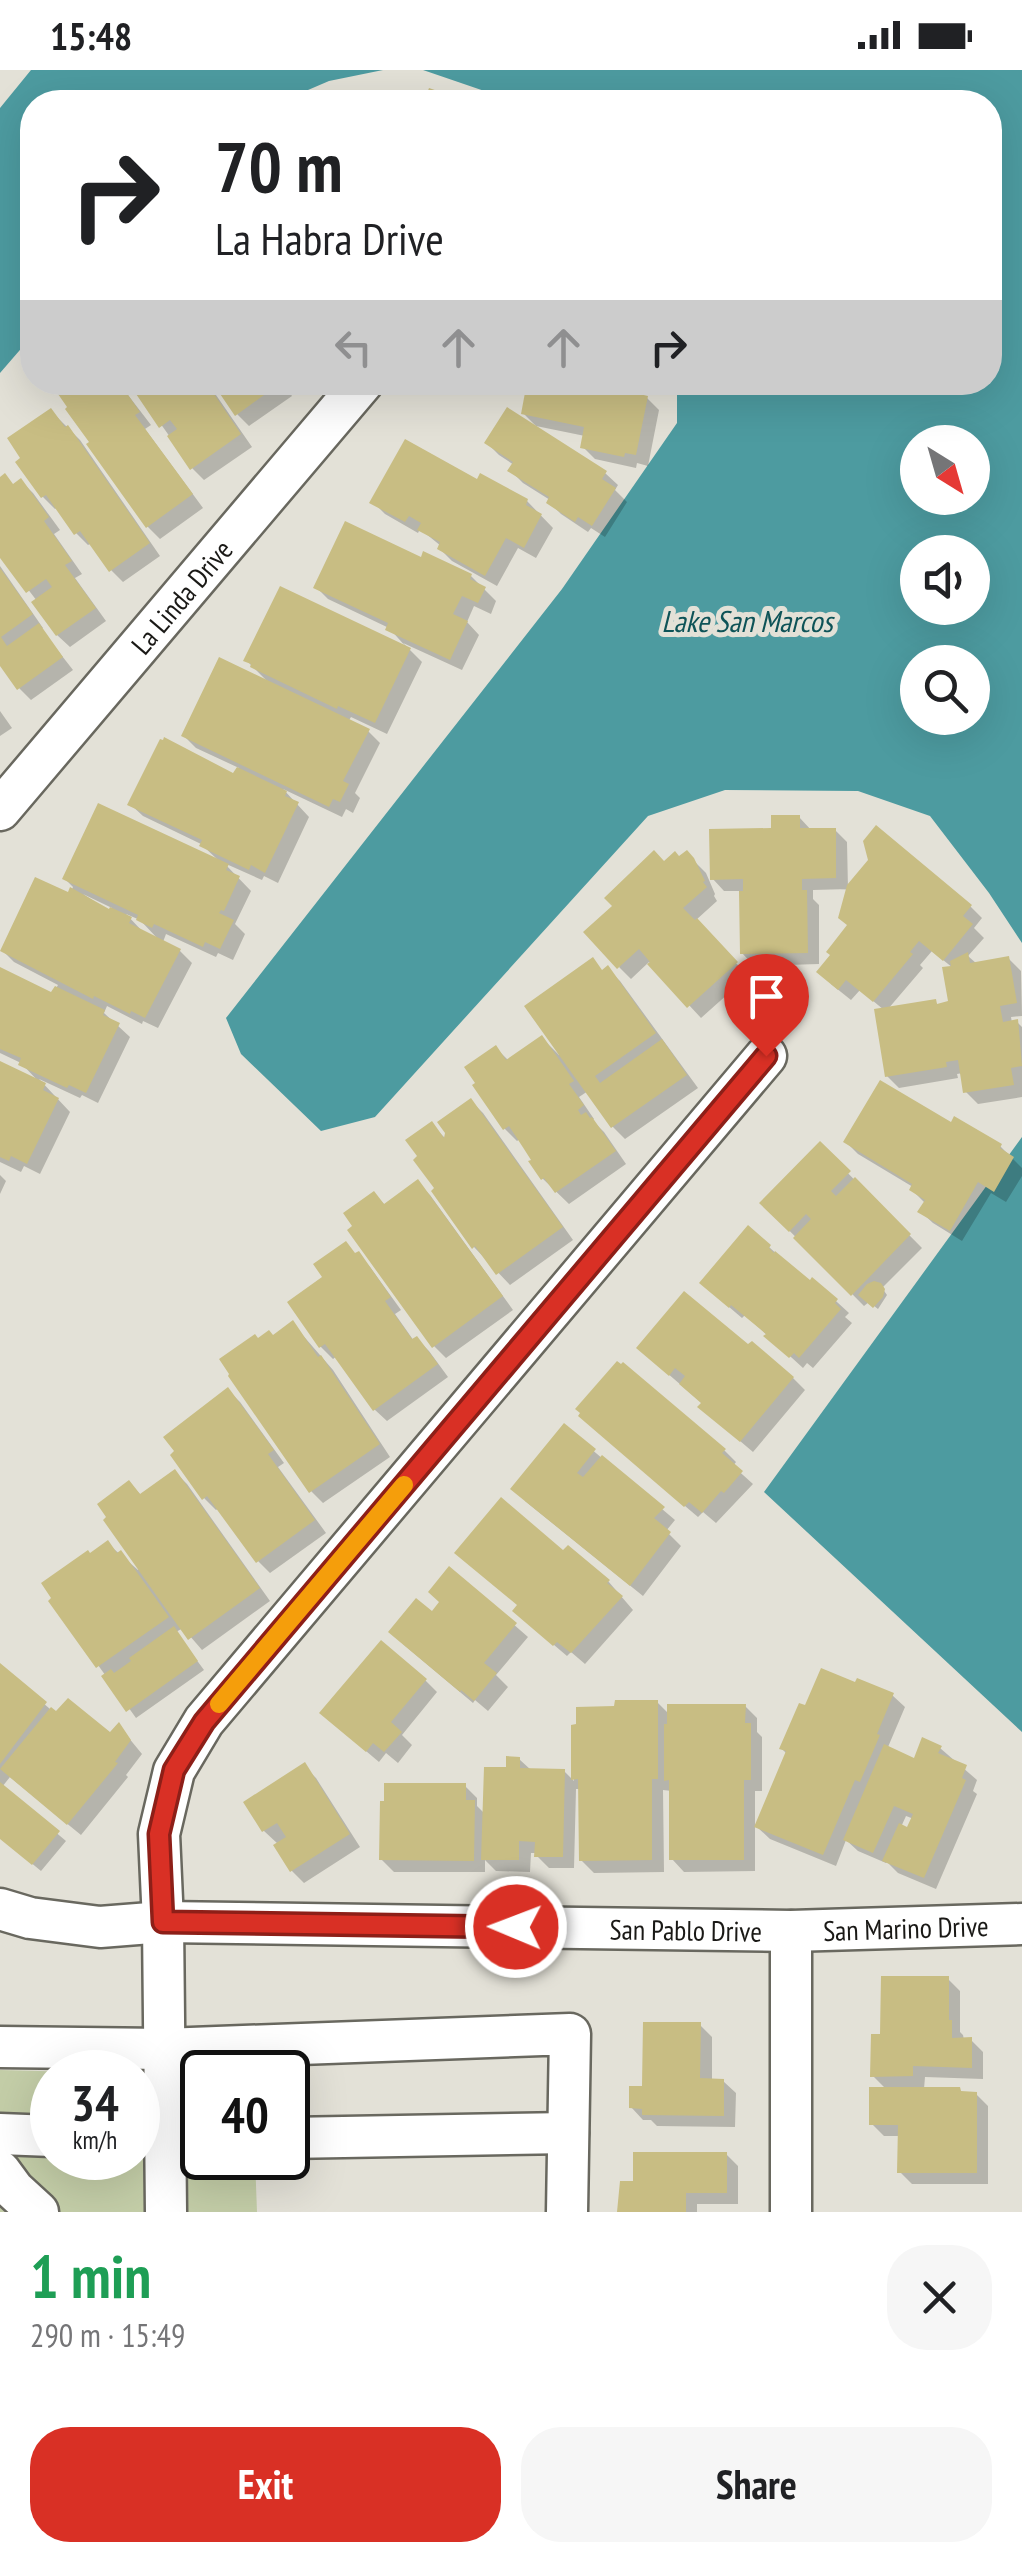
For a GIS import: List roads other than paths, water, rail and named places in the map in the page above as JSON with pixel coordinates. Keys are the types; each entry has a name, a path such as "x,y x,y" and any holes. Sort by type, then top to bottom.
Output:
{"street":[{"name":"La Linda Drive","path":"0,810 352,395"},
{"path":"166,2212 168,2139 159,1834 174,1770 204,1722 766,1056"},
{"name":"San Pablo Drive","path":"0,1909 30,1918 100,1927 163,1922 791,1930 791,2212"},
{"name":"San Marino Drive","path":"791,1930 1022,1924"},
{"path":"0,2047 164,2049 570,2034 567,2212"},
{"path":"310,2138 568,2133"},
{"path":"0,2134 30,2135"},
{"path":"0,2171 38,2212"}],"water":[{"path":"31,70 383,70 329,81 308,90 20,90 20,350 0,373 0,108"},
{"name":"Lake San Marcos","path":"423,70 1022,70 1022,943 930,816 858,791 725,790 648,816 375,1117 321,1131 241,1054 226,1018 562,589 677,423 677,395 1002,395 1002,90 481,90"},
{"path":"1022,1137 1022,1732 764,1492"}]}
